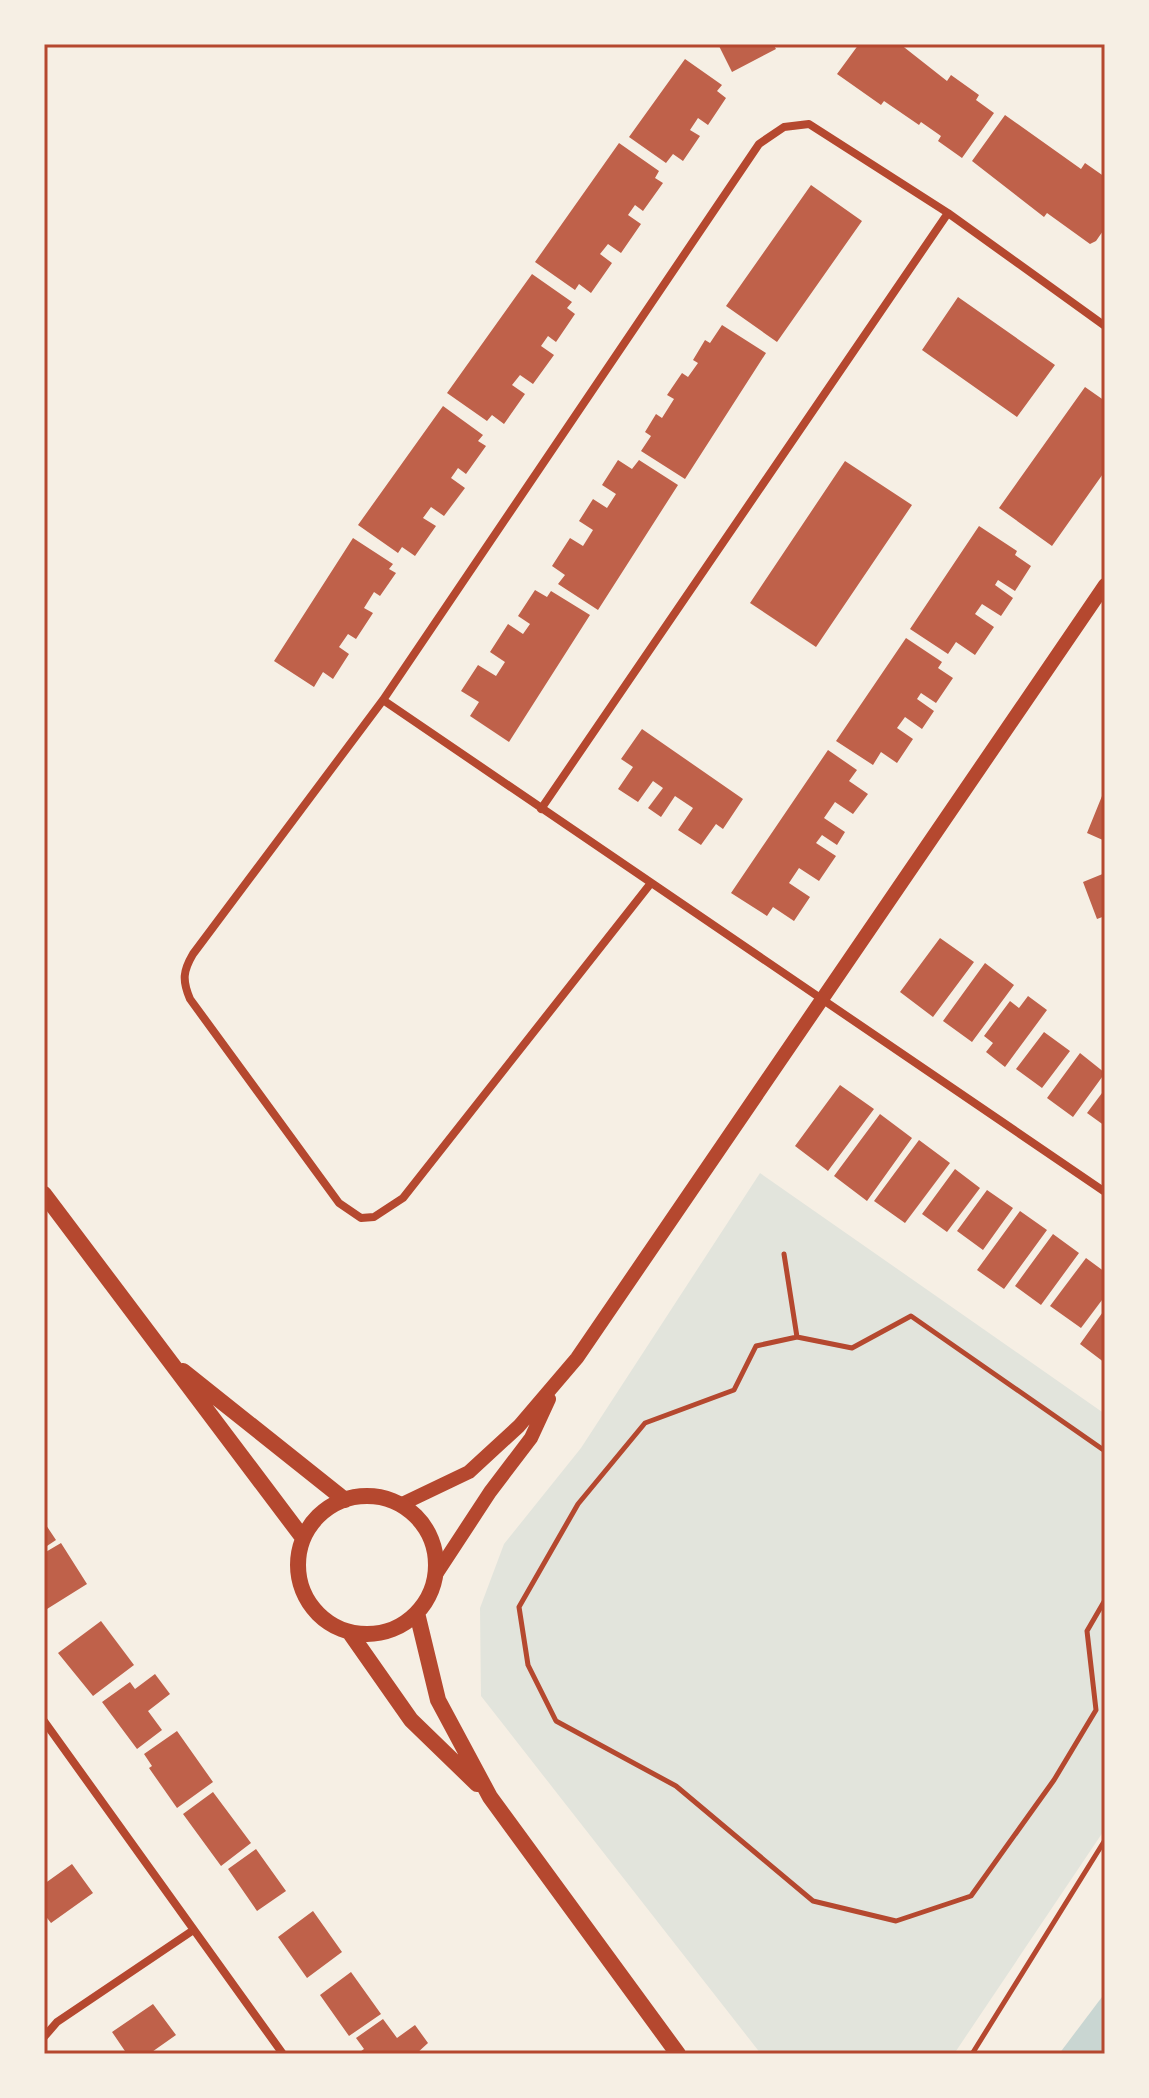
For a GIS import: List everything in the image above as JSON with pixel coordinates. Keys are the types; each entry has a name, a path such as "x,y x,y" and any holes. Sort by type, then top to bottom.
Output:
{"main road":[{"path":"44,1194 303,1538"},
{"path":"163,1355 345,1500"},
{"path":"383,1498 400,1505 417,1518 429,1535 435,1555 435,1576 429,1596 417,1613 398,1628 374,1634 350,1633 328,1624 305,1596 297,1561 303,1538 320,1515 345,1500 383,1498"},
{"path":"417,1613 438,1700 490,1797 678,2054"},
{"path":"350,1633 411,1720 490,1797"}],"street":[{"path":"651,883 403,1198 374,1217 361,1218 350,1213 190,999 184,985 183,971 383,700 759,144 784,127 809,124 948,213 1105,326"},
{"path":"541,809 948,213"},
{"path":"400,1505 469,1472 556,1384 824,1000 1105,585"},
{"path":"383,700 1105,1192"},
{"path":"435,1576 490,1492 531,1438 556,1384"},
{"path":"44,1721 283,2054"},
{"path":"44,2037 57,2022 192,1931"}],"path":[{"path":"784,1254 797,1337"},
{"path":"1105,1441 1103,1449 911,1316 852,1348 797,1337 756,1346 734,1390 645,1423 578,1504 519,1607 528,1665 556,1721 676,1786 813,1901 896,1921 971,1896 1054,1780 1096,1710 1087,1631 1105,1600"},
{"path":"972,2054 1105,1840"}],"shaded area":[{"path":"760,1173 1105,1414 1105,1829 954,2054 761,2054 481,1696 480,1608 504,1544 581,1448"},
{"path":"1105,1993 1105,2054 1059,2054"}],"building":[{"path":"718,44 773,44 776,49 732,72"},
{"path":"859,44 900,44 947,81 951,75 979,95 976,100 994,113 962,158 938,141 941,136 921,122 919,125 884,101 881,105 837,74"},
{"path":"685,59 722,85 717,91 726,98 708,125 698,118 690,130 700,136 683,161 673,154 666,163 629,137"},
{"path":"1005,115 1081,169 1085,163 1105,177 1105,228 1096,241 1090,244 1047,213 1044,217 972,161"},
{"path":"619,143 659,171 655,178 663,183 643,211 635,205 628,215 641,224 621,253 608,244 600,254 612,263 591,293 579,284 575,290 535,262"},
{"path":"811,185 862,221 777,342 726,306"},
{"path":"532,274 572,302 567,308 575,314 556,342 548,336 541,346 554,355 533,384 520,375 512,385 525,394 504,424 492,415 487,421 447,393"},
{"path":"958,297 1055,365 1017,417 922,350"},
{"path":"722,325 766,353 685,479 641,451 651,436 645,432 656,414 662,418 674,399 667,395 682,373 688,377 698,363 693,360 705,340 710,343"},
{"path":"1085,387 1105,401 1105,471 1052,546 999,508"},
{"path":"443,406 483,435 478,441 486,446 466,474 458,468 451,478 465,488 444,516 431,507 423,518 436,526 415,556 402,547 398,553 358,525"},
{"path":"618,460 632,469 639,460 678,485 598,610 558,584 565,575 552,566 570,538 583,546 593,530 579,521 593,499 607,508 616,494 602,485"},
{"path":"845,461 912,505 816,647 750,603"},
{"path":"979,526 1017,551 1015,555 1031,566 1015,591 998,580 995,585 1013,598 1001,616 982,604 975,614 994,627 975,655 956,642 948,654 910,629"},
{"path":"353,538 393,564 389,569 396,573 380,596 374,592 364,608 373,613 356,639 348,634 339,647 349,654 333,679 323,672 314,687 274,661"},
{"path":"535,590 547,597 551,591 590,615 509,742 470,716 479,702 461,691 478,665 496,676 505,662 490,652 508,624 523,634 530,624 518,616"},
{"path":"906,638 942,662 938,668 953,678 936,703 921,693 917,699 934,711 922,729 905,717 897,728 913,739 897,763 881,752 873,765 836,741"},
{"path":"642,729 743,799 723,829 716,824 701,845 678,830 693,808 675,796 661,817 648,808 663,788 653,781 638,802 618,789 633,767 621,759"},
{"path":"828,750 857,770 849,781 868,794 853,814 835,802 824,818 845,832 837,845 822,835 816,843 836,856 819,881 799,868 789,883 810,897 794,921 773,907 767,916 731,893"},
{"path":"1102,796 1105,797 1105,841 1087,833"},
{"path":"1105,873 1105,916 1097,919 1083,882"},
{"path":"940,938 974,962 933,1017 900,992"},
{"path":"985,963 1014,985 972,1042 943,1021"},
{"path":"1028,996 1047,1010 1005,1067 986,1052 993,1043 984,1036 1010,1001 1019,1008"},
{"path":"1044,1032 1070,1051 1042,1088 1016,1069"},
{"path":"1080,1053 1105,1073 1073,1117 1047,1098"},
{"path":"840,1085 874,1109 828,1171 795,1146"},
{"path":"1105,1089 1105,1126 1087,1113"},
{"path":"880,1114 912,1138 867,1201 834,1176"},
{"path":"919,1140 950,1163 905,1223 874,1201"},
{"path":"955,1169 980,1188 947,1232 922,1214"},
{"path":"987,1190 1013,1208 983,1250 957,1231"},
{"path":"1020,1211 1047,1230 1004,1289 977,1270"},
{"path":"1053,1234 1079,1253 1041,1305 1015,1286"},
{"path":"1086,1258 1105,1272 1105,1296 1081,1328 1050,1306"},
{"path":"1105,1309 1105,1363 1080,1344"},
{"path":"44,1522 56,1540 44,1548"},
{"path":"61,1543 87,1584 47,1609 44,1603 44,1553"},
{"path":"101,1621 134,1665 93,1696 58,1653"},
{"path":"155,1674 170,1694 148,1711 162,1730 137,1749 102,1702 130,1682 135,1689"},
{"path":"177,1731 213,1782 177,1808 149,1768 152,1766 144,1754"},
{"path":"213,1792 251,1843 221,1866 183,1814"},
{"path":"256,1849 286,1891 257,1911 228,1869"},
{"path":"72,1864 93,1893 51,1923 44,1914 44,1884"},
{"path":"313,1911 342,1952 307,1978 278,1937"},
{"path":"351,1972 381,2014 349,2036 320,1995"},
{"path":"153,2004 176,2035 149,2054 127,2054 112,2032"},
{"path":"383,2019 397,2038 415,2025 428,2043 416,2054 357,2054 364,2049 356,2038"}]}
